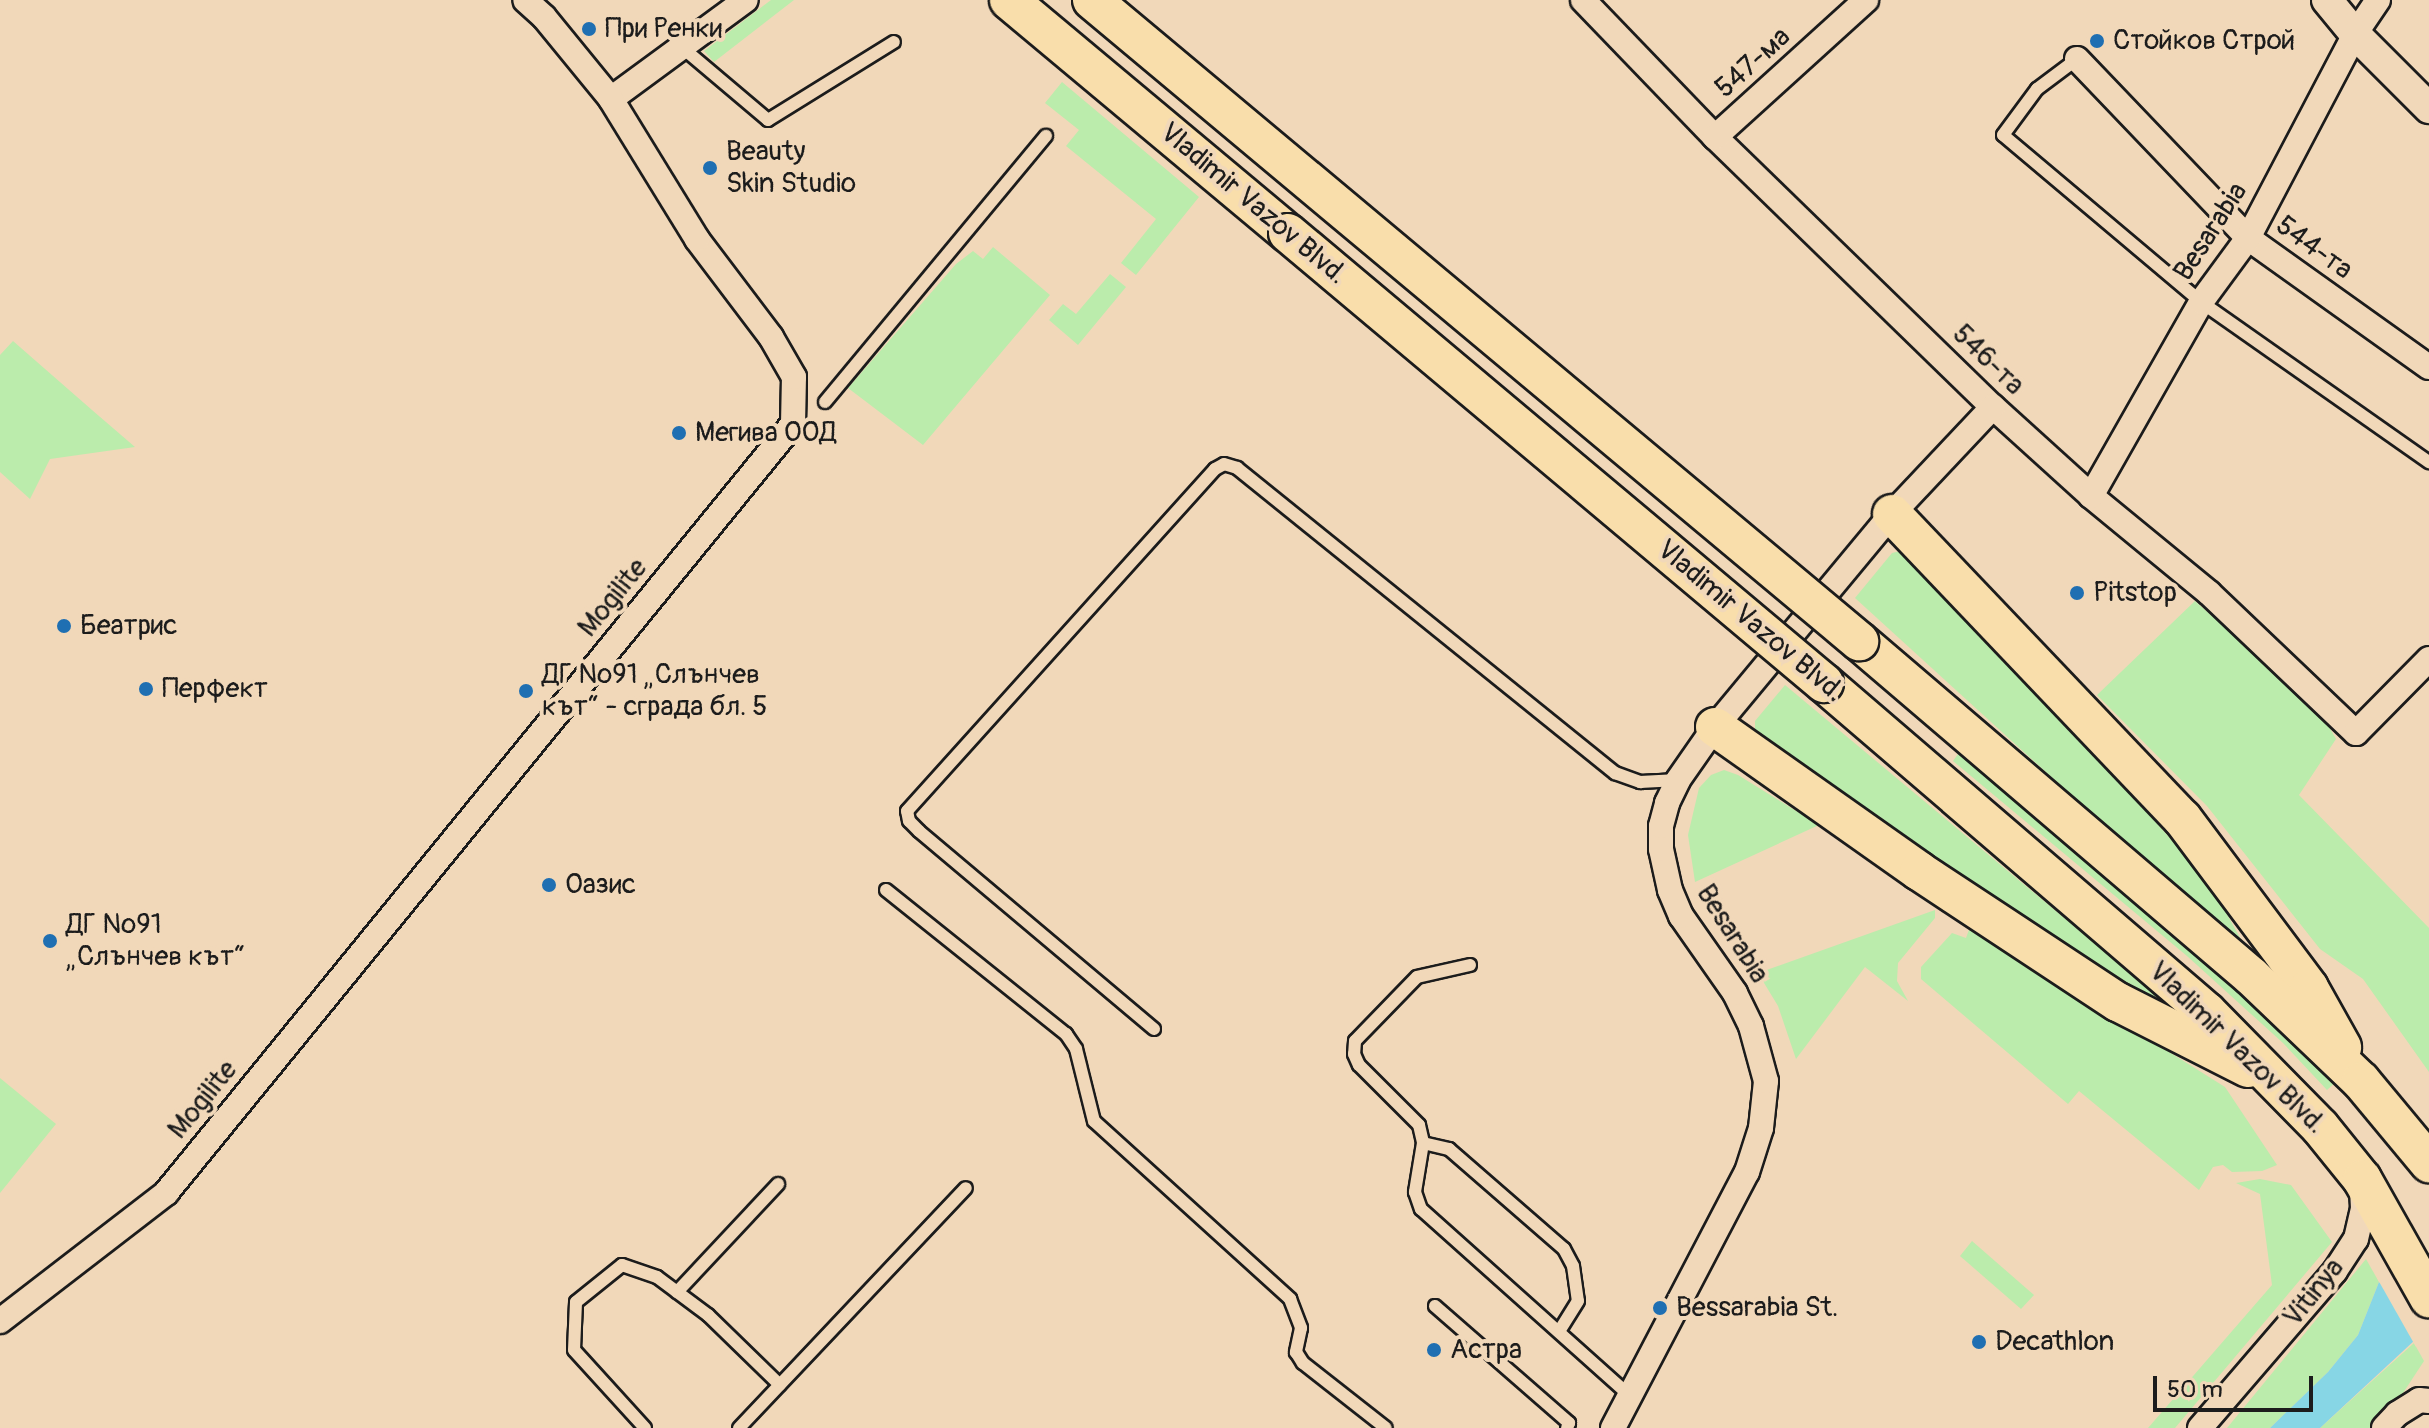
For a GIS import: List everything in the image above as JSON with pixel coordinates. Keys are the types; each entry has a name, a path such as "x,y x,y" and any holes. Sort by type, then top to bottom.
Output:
{"main road":[{"name":"Vladimir Vazov Blvd.","path":"1009,0 1824,683 2207,1012 2320,1127 2362,1179 2393,1229 2429,1298"},
{"name":"Vladimir Vazov Blvd.","path":"1092,0 1859,641 2251,976 2361,1081 2425,1148"},
{"path":"1892,514 2206,845 2309,988 2361,1081"},
{"path":"1715,727 1919,871 2118,1002 2276,1082"}],"street":[{"name":"Mogilite","path":"0,1321 166,1193 793,424 794,377 779,350 697,239 611,99 544,17 525,0"},
{"path":"611,99 684,49 746,0"},
{"name":"547-ма","path":"1715,137 1866,0"},
{"path":"2327,0 2355,34 2429,108"},
{"name":"Besarabia","path":"2091,496 2201,302 2248,238 2355,34 2378,0"},
{"name":"546-та","path":"1588,7 1715,137 1993,407 2091,496 2209,593 2356,733 2429,659"},
{"name":"544-та","path":"2077,59 2248,238 2429,367"},
{"name":"Besarabia","path":"1613,1428 1747,1172 1761,1128 1766,1081 1751,1026 1735,993 1681,916 1664,873 1661,826 1678,780 1715,727 1892,514 1993,407"},
{"name":"Vitinya","path":"2200,1428 2335,1271 2356,1239 2363,1208 2362,1179"},
{"path":"2384,1428 2419,1400 2429,1401"}],"lane":[{"path":"684,49 768,120 894,42"},
{"path":"2077,59 2037,89 2003,135 2201,302 2429,462"},
{"path":"825,402 1046,136"},
{"path":"1154,1029 919,831 909,821 907,811 1215,469 1224,464 1237,468 1615,773 1640,782 1678,780"},
{"path":"886,890 1066,1034 1076,1049 1094,1121 1290,1299 1301,1328 1296,1352 1303,1363 1386,1428"},
{"path":"1470,965 1417,977 1355,1041 1354,1054 1359,1065 1419,1125 1423,1143 1415,1179 1421,1209 1560,1330 1630,1396"},
{"path":"1423,1143 1449,1149 1564,1249 1573,1266 1578,1301 1560,1330"},
{"path":"677,1292 778,1184"},
{"path":"739,1428 966,1188"},
{"path":"645,1428 574,1350 576,1302 622,1265 657,1277 708,1315 780,1385"},
{"path":"1435,1306 1571,1426"}],"green space":[{"path":"771,0 794,0 714,62 704,51"},
{"path":"1062,82 1199,197 1136,275 1121,263 1156,219 1066,146 1079,130 1045,103"},
{"path":"993,247 1050,295 923,445 848,388 956,264 973,251 983,259"},
{"path":"1110,274 1126,287 1078,345 1049,320 1063,304 1076,314"},
{"path":"13,341 135,447 50,459 30,499 0,472 0,355"},
{"path":"1900,551 2130,793 2209,882 2253,961 1855,598 1892,553"},
{"path":"2195,601 2320,711 2336,739 2299,795 2429,928 2429,1072 2363,979 2320,949 2207,806 2097,695"},
{"path":"1785,685 2165,1002 2113,976 1761,743 1755,734 1755,721"},
{"path":"1963,747 2179,929 2338,1080 2327,1090 2283,1043 2187,956 1953,761"},
{"path":"1724,770 1738,775 1819,825 1695,882 1688,835 1699,788 1711,775"},
{"path":"1935,910 1935,918 1898,963 1897,981 1908,1001 1865,967 1796,1059 1778,1006 1758,973"},
{"path":"1970,927 2225,1087 2277,1165 2262,1171 2232,1172 2223,1165 2213,1167 2199,1190 2079,1091 2068,1104 1921,979 1921,967 1952,933 1966,938"},
{"path":"0,1078 56,1124 0,1193"},
{"path":"2260,1179 2291,1185 2332,1242 2175,1428 2148,1428 2272,1285 2260,1194 2236,1183"},
{"path":"1972,1241 2034,1295 2021,1309 1960,1256"},
{"path":"2366,1259 2379,1282 2358,1335 2328,1372 2270,1428 2227,1428"},
{"path":"2414,1343 2424,1361 2403,1393 2371,1428 2320,1428"}],"water":[{"path":"2379,1282 2429,1327 2320,1428 2270,1428 2328,1372 2358,1335"}],"pier":[{"path":"2429,1223 2429,1333 2416,1347 2377,1278"}],"place":[{"name":"При Ренки","path":"589,29"},
{"name":"Стойков Строй","path":"2097,41"},
{"name":"Beauty Skin Studio","path":"710,168"},
{"name":"Мегива ООД","path":"679,433"},
{"name":"Pitstop","path":"2077,593"},
{"name":"Беатрис","path":"64,626"},
{"name":"Перфект","path":"146,689"},
{"name":"ДГ №91 „Слънчев кът“ - сграда бл. 5","path":"526,691"},
{"name":"Оазис","path":"549,885"},
{"name":"ДГ №91 „Слънчев кът“","path":"50,941"},
{"name":"Bessarabia St.","path":"1660,1308"},
{"name":"Decathlon","path":"1979,1342"},
{"name":"Астра","path":"1434,1350"}]}
